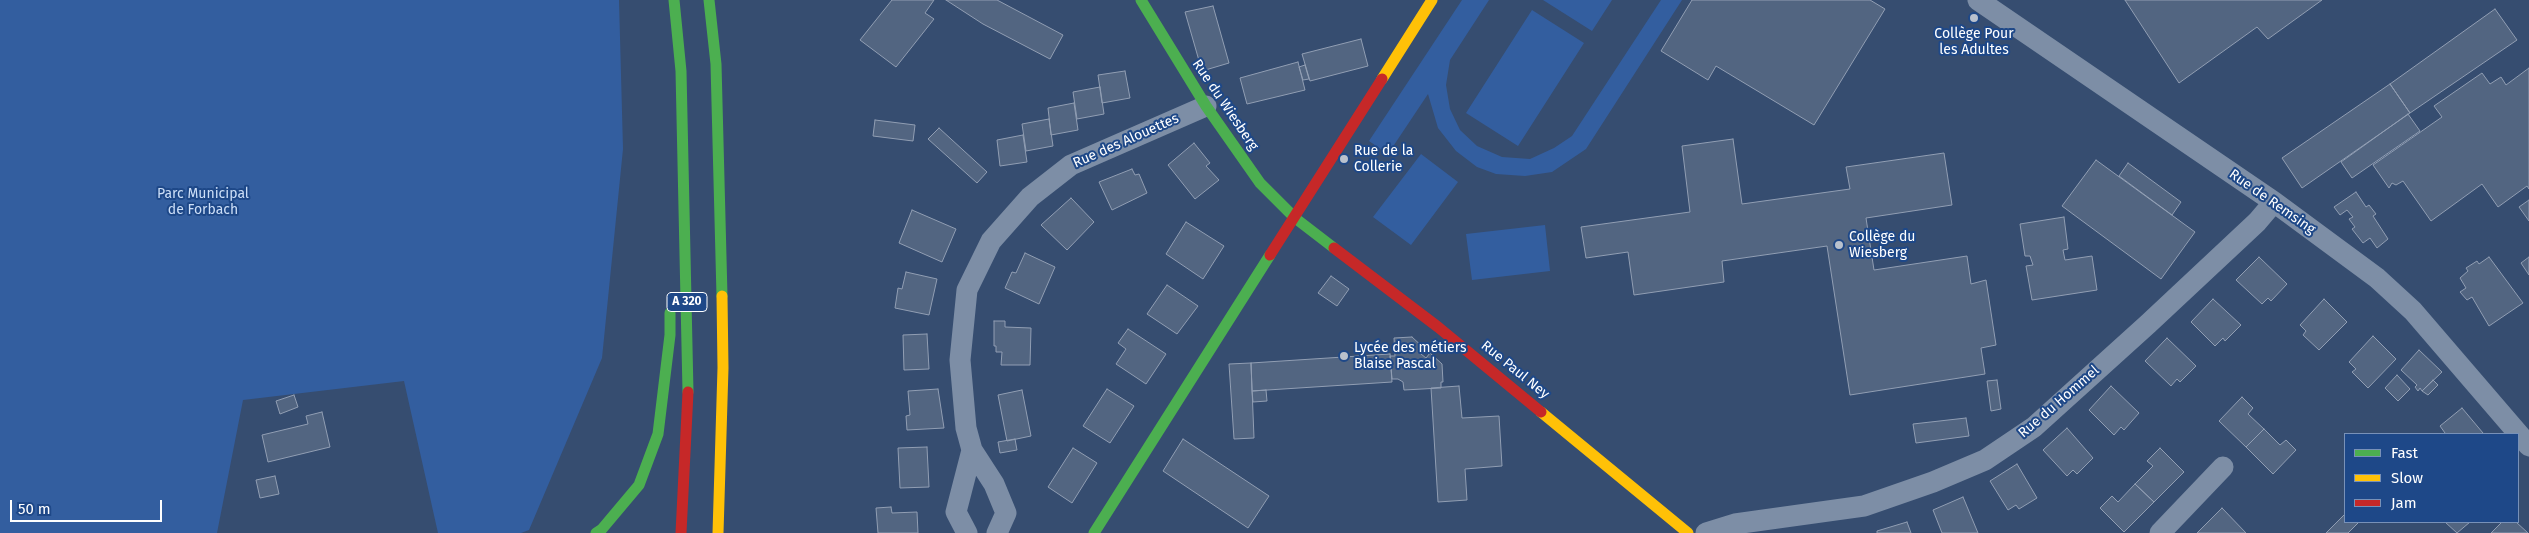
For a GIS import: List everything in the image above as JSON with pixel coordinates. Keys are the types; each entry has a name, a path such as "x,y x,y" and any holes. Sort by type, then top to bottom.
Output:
{"main road":[{"name":"A 320","path":"674,0 680,71 688,390 681,533"},
{"name":"A 320","path":"708,0 716,64 721,248 723,368 718,533"},
{"name":"Rue du Wiesberg","path":"1141,0 1206,106 1260,182 1295,218"},
{"path":"1094,533 1432,0"},
{"path":"672,200 680,71"},
{"name":"Rue Paul Ney","path":"1295,218 1438,327 1688,533"},
{"path":"596,533 602,529 639,485 658,434 670,335 670,297"}],"street":[{"name":"Rue de Remsing","path":"1978,0 2274,202 2377,278 2413,311 2518,433"},
{"name":"Rue des Alouettes","path":"997,533 1006,513 994,484 972,450 966,428 960,360 967,290 991,241 1030,197 1071,165 1206,106"},
{"name":"Rue du Hommel","path":"1706,533 1736,524 1864,506 1933,482 1985,460 2034,427 2156,317 2257,222 2274,202"},
{"name":"Rue de Remsing","path":"2519,434 2529,446"},
{"name":"Rue des Alouettes","path":"967,533 956,512 972,450"},
{"path":"2160,533 2223,467"}],"green space":[{"name":"Parc Municipal de Forbach","path":"0,0 619,0 623,149 602,358 529,530 521,533 438,533 404,381 243,400 217,533 0,533"},
{"path":"1462,0 1489,0 1450,60 1446,85 1450,109 1460,130 1477,146 1502,157 1530,159 1554,148 1572,136 1661,0 1682,0 1586,149 1552,172 1525,176 1496,174 1477,167 1456,151 1438,128 1428,94 1388,154 1369,141"},
{"path":"1543,0 1612,0 1592,31"},
{"path":"1532,10 1584,43 1518,146 1466,113"},
{"path":"1421,154 1458,182 1411,245 1373,217"},
{"path":"1545,225 1550,271 1472,280 1466,234"}],"building":[{"path":"892,0 934,0 925,13 934,19 896,67 860,40"},
{"path":"946,0 997,0 1063,35 1050,59 983,24"},
{"path":"1692,0 1870,0 1885,9 1814,125 1716,66 1708,80 1661,51"},
{"path":"2125,0 2322,0 2268,39 2257,27 2179,83"},
{"path":"1213,6 1229,63 1202,71 1185,12"},
{"path":"2495,9 2517,40 2410,113 2390,84"},
{"path":"1361,39 1368,66 1310,81 1302,54"},
{"path":"1298,62 1305,90 1247,104 1240,78"},
{"path":"1305,65 1309,79 1303,80 1299,67"},
{"path":"2529,68 2529,189 2527,186 2498,207 2482,184 2431,221 2403,181 2396,185 2392,183 2389,188 2373,165 2442,117 2434,106 2482,73 2490,84 2501,77 2506,85"},
{"path":"1125,71 1130,98 1102,103 1098,75"},
{"path":"2390,84 2410,113 2302,188 2282,158"},
{"path":"1100,87 1104,114 1077,119 1073,92"},
{"path":"1074,103 1078,130 1051,135 1048,108"},
{"path":"2408,114 2420,131 2352,178 2341,162"},
{"path":"1049,119 1053,146 1026,151 1022,124"},
{"path":"875,120 915,125 913,141 873,136"},
{"path":"939,128 987,172 977,183 928,139"},
{"path":"1023,135 1027,162 1000,166 997,140"},
{"path":"1733,139 1742,204 1850,189 1846,167 1944,153 1952,205 1866,218 1874,270 1967,256 1971,284 1986,280 1996,345 1981,348 1985,374 1850,395 1827,246 1722,261 1724,282 1634,295 1628,252 1586,258 1581,227 1690,212 1682,146"},
{"path":"1194,143 1210,163 1206,166 1219,180 1195,199 1168,165"},
{"path":"2096,160 2195,232 2161,279 2062,206"},
{"path":"2128,163 2181,202 2172,215 2119,176"},
{"path":"1132,169 1135,175 1139,174 1147,193 1112,210 1099,182"},
{"path":"2356,192 2366,207 2369,205 2376,214 2373,216 2388,239 2377,248 2370,238 2363,243 2352,229 2355,227 2349,219 2353,217 2347,210 2340,215 2334,207"},
{"path":"1071,198 1094,222 1067,250 1041,225"},
{"path":"2529,200 2529,221 2519,207"},
{"path":"912,210 956,229 942,262 899,243"},
{"path":"2064,217 2068,249 2063,250 2065,260 2092,256 2097,290 2032,300 2026,266 2033,265 2030,256 2025,256 2020,224"},
{"path":"1186,222 1224,246 1203,279 1166,254"},
{"path":"1025,253 1055,267 1039,304 1005,288 1012,272 1016,273"},
{"path":"2259,257 2287,284 2271,301 2268,298 2262,304 2236,280"},
{"path":"2489,257 2523,303 2489,326 2472,297 2467,300 2460,292 2466,288 2460,278 2468,271 2466,268 2477,261 2479,264"},
{"path":"2529,257 2529,275 2521,263"},
{"path":"906,272 937,279 929,315 895,308 898,288 902,289"},
{"path":"1331,276 1349,289 1337,306 1318,293"},
{"path":"1167,285 1198,306 1177,334 1147,314"},
{"path":"2213,299 2241,325 2225,341 2223,338 2215,346 2191,322"},
{"path":"2324,299 2347,322 2319,350 2303,335 2306,331 2300,325"},
{"path":"994,321 1005,321 1005,327 1031,328 1030,365 1001,365 1002,352 996,352 996,346 994,346"},
{"path":"1128,329 1166,354 1146,384 1116,364 1126,349 1118,343"},
{"path":"927,334 929,369 904,370 903,335"},
{"path":"2373,336 2396,359 2368,388 2352,372 2356,369 2349,362"},
{"path":"1412,337 1425,349 1421,354 1426,358 1430,353 1442,364 1443,382 1441,382 1441,388 1404,390 1403,382 1398,379 1392,379 1390,356 1395,356 1394,338"},
{"path":"2167,338 2196,366 2180,382 2177,379 2171,386 2145,361"},
{"path":"2419,350 2442,372 2422,391 2420,388 2418,391 2415,387 2417,385 2401,370"},
{"path":"1390,354 1392,382 1252,391 1251,363"},
{"path":"1251,363 1254,438 1234,439 1229,364"},
{"path":"2397,375 2410,389 2398,401 2385,388"},
{"path":"1997,380 2001,409 1991,411 1987,381"},
{"path":"2433,380 2438,385 2428,395 2422,391"},
{"path":"1459,386 1462,418 1499,416 1502,466 1465,469 1467,500 1438,502 1431,388"},
{"path":"2111,386 2139,413 2124,430 2121,427 2114,435 2089,410"},
{"path":"938,389 944,428 907,430 906,416 910,415 908,391"},
{"path":"1107,389 1134,406 1110,443 1083,426"},
{"path":"1022,390 1031,436 1007,441 998,395"},
{"path":"1266,390 1267,401 1253,402 1252,391"},
{"path":"294,395 298,407 280,414 276,401"},
{"path":"2242,397 2253,408 2248,414 2264,429 2246,447 2219,421"},
{"path":"2462,408 2483,433 2445,433 2440,426"},
{"path":"322,412 330,447 268,462 262,435 308,424 306,416"},
{"path":"1966,418 1969,436 1916,443 1913,424"},
{"path":"2067,428 2093,458 2077,474 2073,470 2067,476 2043,450"},
{"path":"2264,429 2280,445 2286,440 2296,450 2273,474 2246,447"},
{"path":"1015,439 1017,450 1000,453 998,442"},
{"path":"1183,439 1269,496 1248,528 1163,471"},
{"path":"927,447 929,487 900,488 898,448"},
{"path":"1073,448 1097,463 1072,503 1048,487"},
{"path":"2160,448 2184,472 2154,502 2135,484 2153,466 2147,461"},
{"path":"2017,464 2037,498 2019,509 2016,505 2008,510 1990,481"},
{"path":"275,476 279,494 260,498 256,480"},
{"path":"2135,484 2154,502 2124,532 2100,508 2112,496 2118,502"},
{"path":"1963,497 1978,533 1942,533 1933,510"},
{"path":"891,507 892,513 917,512 918,533 878,533 876,508"},
{"path":"2222,508 2246,533 2197,533"},
{"path":"2344,515 2344,523 2358,523 2348,533 2326,533"},
{"path":"1907,522 1911,533 1877,533 1877,531"},
{"path":"2446,523 2469,523 2457,533"},
{"path":"2501,523 2517,523 2528,533 2491,533"}],"traffic: fast":[{"path":"674,0 681,71 688,392"},
{"path":"709,0 716,64 722,296"},
{"path":"1141,0 1206,106 1260,183 1295,218 1334,248"},
{"path":"1094,533 1270,255"},
{"path":"596,533 602,529 639,485 658,434 670,335 670,313"}],"traffic: slow":[{"path":"1382,79 1432,0"},
{"path":"718,533 723,368 722,296"},
{"path":"1541,412 1688,533"}],"traffic: jam":[{"path":"1270,255 1382,79"},
{"path":"1334,248 1438,327 1541,412"},
{"path":"681,533 688,392"}],"place":[{"name":"Collège Pour les Adultes","path":"1974,18"},
{"name":"Rue de la Collerie","path":"1344,159"},
{"name":"Collège du Wiesberg","path":"1839,245"},
{"name":"Lycée des métiers Blaise Pascal","path":"1344,356"}]}
